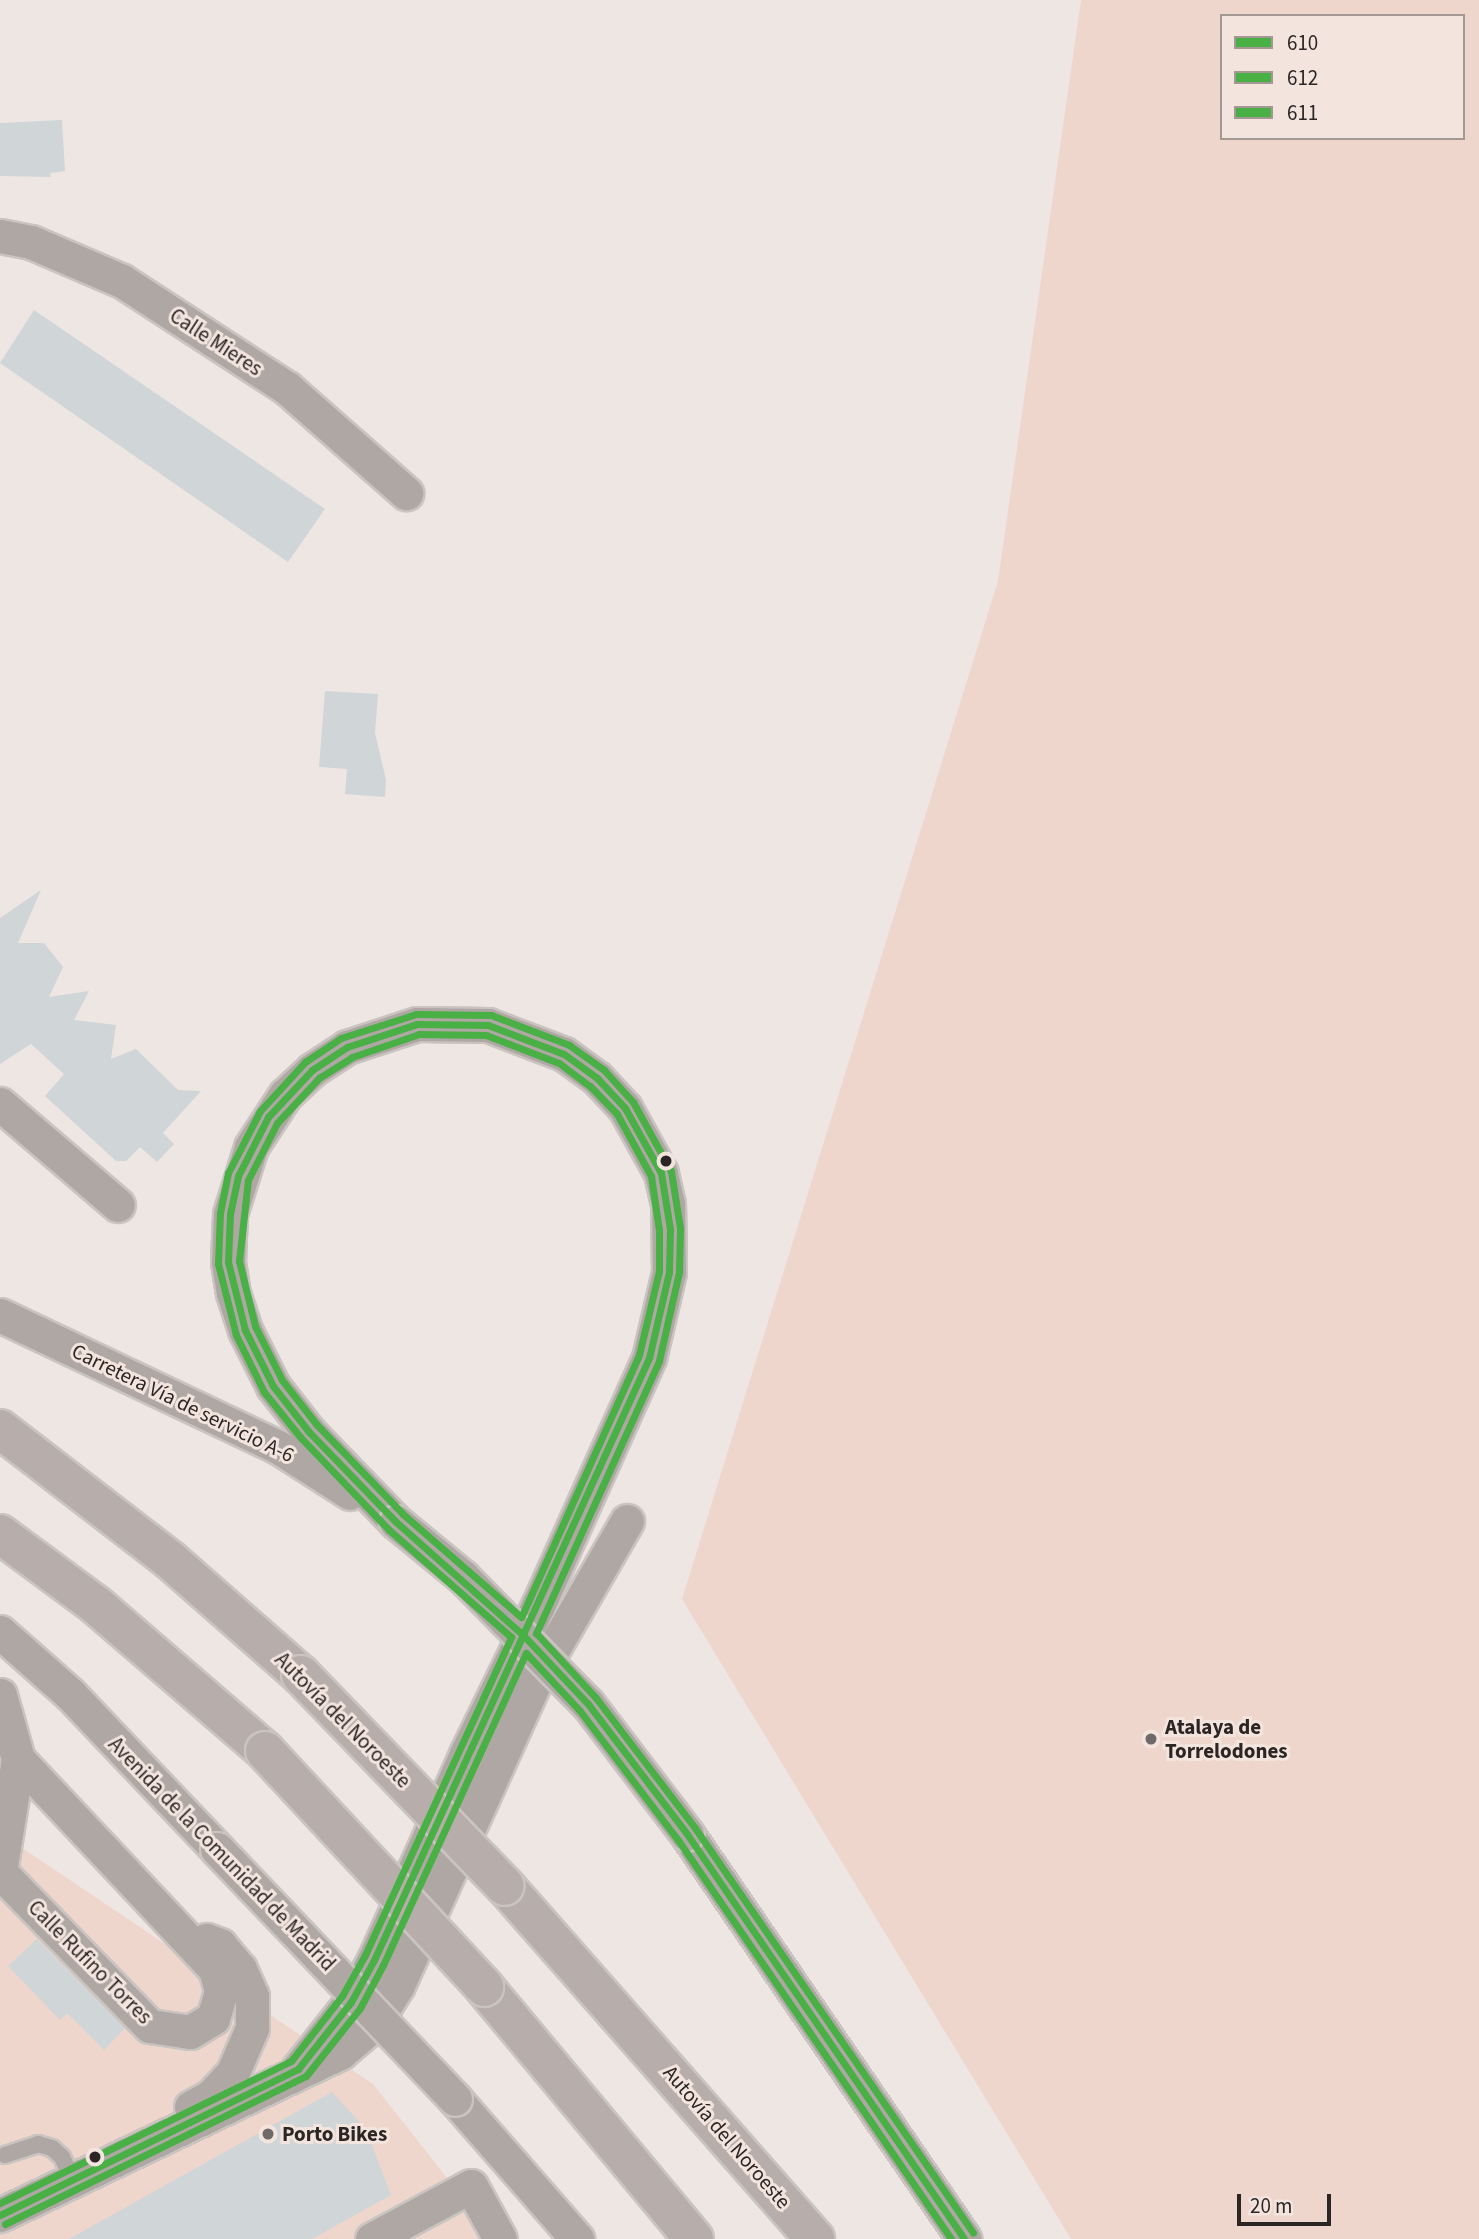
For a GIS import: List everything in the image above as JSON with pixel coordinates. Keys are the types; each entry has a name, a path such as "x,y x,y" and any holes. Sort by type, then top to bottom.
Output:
{"highway":[{"name":"Autovía del Noroeste","path":"0,1429 170,1560 301,1675 505,1886 815,2239"},
{"path":"0,1534 96,1605 265,1751 484,1987 694,2239"}],"street":[{"name":"Calle Mieres","path":"0,236 31,242 122,281 286,388 406,493"},
{"path":"298,2069 351,2002 374,1960 649,1359 664,1296 668,1204 651,1151 625,1108 597,1078 564,1054 488,1025 417,1024 396,1029 347,1047 312,1070 285,1095 251,1147 230,1214 228,1262 233,1293 245,1330 273,1385 309,1432 396,1522 463,1577 579,1694 687,1834 964,2239"},
{"path":"0,1104 118,1205"},
{"name":"Carretera Vía de servicio A-6","path":"0,1315 278,1447 396,1522"},
{"path":"0,2215 358,2040 398,1985 537,1677 627,1521"},
{"name":"Avenida de la Comunidad de Madrid","path":"0,1632 70,1694 455,2099 577,2239"},
{"name":"Calle Rufino Torres","path":"0,1695 18,1759 0,1872 150,2026 172,2033 190,2032 213,2018 221,1992 215,1969 184,1932 18,1759"},
{"name":"Calle Rufino Torres","path":"139,2149 156,2124 211,2097 240,2060 252,2028 253,1996 240,1969 220,1945 184,1932"},
{"path":"372,2239 471,2186 500,2239"}],"lane":[{"path":"5,2155 38,2144 52,2148 62,2157 73,2181"}],"shaded area":[{"path":"1081,0 1479,0 1479,2239 1071,2239 682,1599 998,581"},
{"path":"0,1833 373,2084 495,2239 0,2239"}],"building":[{"path":"62,120 65,171 50,173 51,177 0,176 0,123"},
{"path":"34,310 325,509 288,562 0,363"},
{"path":"325,691 378,694 375,733 386,780 385,797 345,794 347,769 319,767"},
{"path":"41,890 18,943 44,943 63,967 49,997 89,991 74,1020 116,1025 111,1059 136,1049 178,1090 201,1091 163,1133 174,1144 157,1162 140,1147 126,1161 116,1161 45,1096 64,1074 31,1044 0,1064 0,918"},
{"path":"37,1939 125,2028 104,2050 67,2013 60,2020 8,1966"},
{"path":"332,2092 366,2129 391,2195 312,2239 69,2239"}],"transit line":[{"name":"612","path":"511,1637 389,1530 301,1438 264,1392 236,1335 218,1264 220,1213 228,1173 260,1111 305,1062 341,1038 416,1014 491,1015 569,1045 604,1070 633,1102 671,1171 680,1228 679,1272 659,1361 536,1633"},
{"name":"610","path":"417,1024 488,1025 564,1054 597,1078 625,1108 661,1173 670,1229 669,1272 649,1358 523,1635 396,1522 309,1432 273,1386 245,1330 228,1262 230,1214 238,1176 268,1117 312,1070 347,1047 417,1024"},
{"name":"611","path":"419,1034 486,1035 559,1063 590,1086 617,1114 651,1176 659,1230 659,1271 639,1355 521,1617 403,1514 317,1425 282,1380 255,1326 239,1261 248,1180 277,1123 319,1078 352,1057 419,1034"},
{"name":"611","path":"536,1633 596,1698 695,1828 973,2233"},
{"name":"610","path":"0,2215 298,2069 351,2002 374,1960 523,1635"},
{"name":"610","path":"523,1635 588,1704 687,1834 964,2239"},
{"name":"611","path":"0,2203 291,2061 342,1996 365,1955 511,1637"},
{"name":"612","path":"5,2224 306,2076 360,2008 383,1965 526,1653 580,1711 678,1840 951,2239"}],"place":[{"name":"Atalaya de Torrelodones","path":"1151,1739"},
{"name":"Porto Bikes","path":"268,2134"}]}
